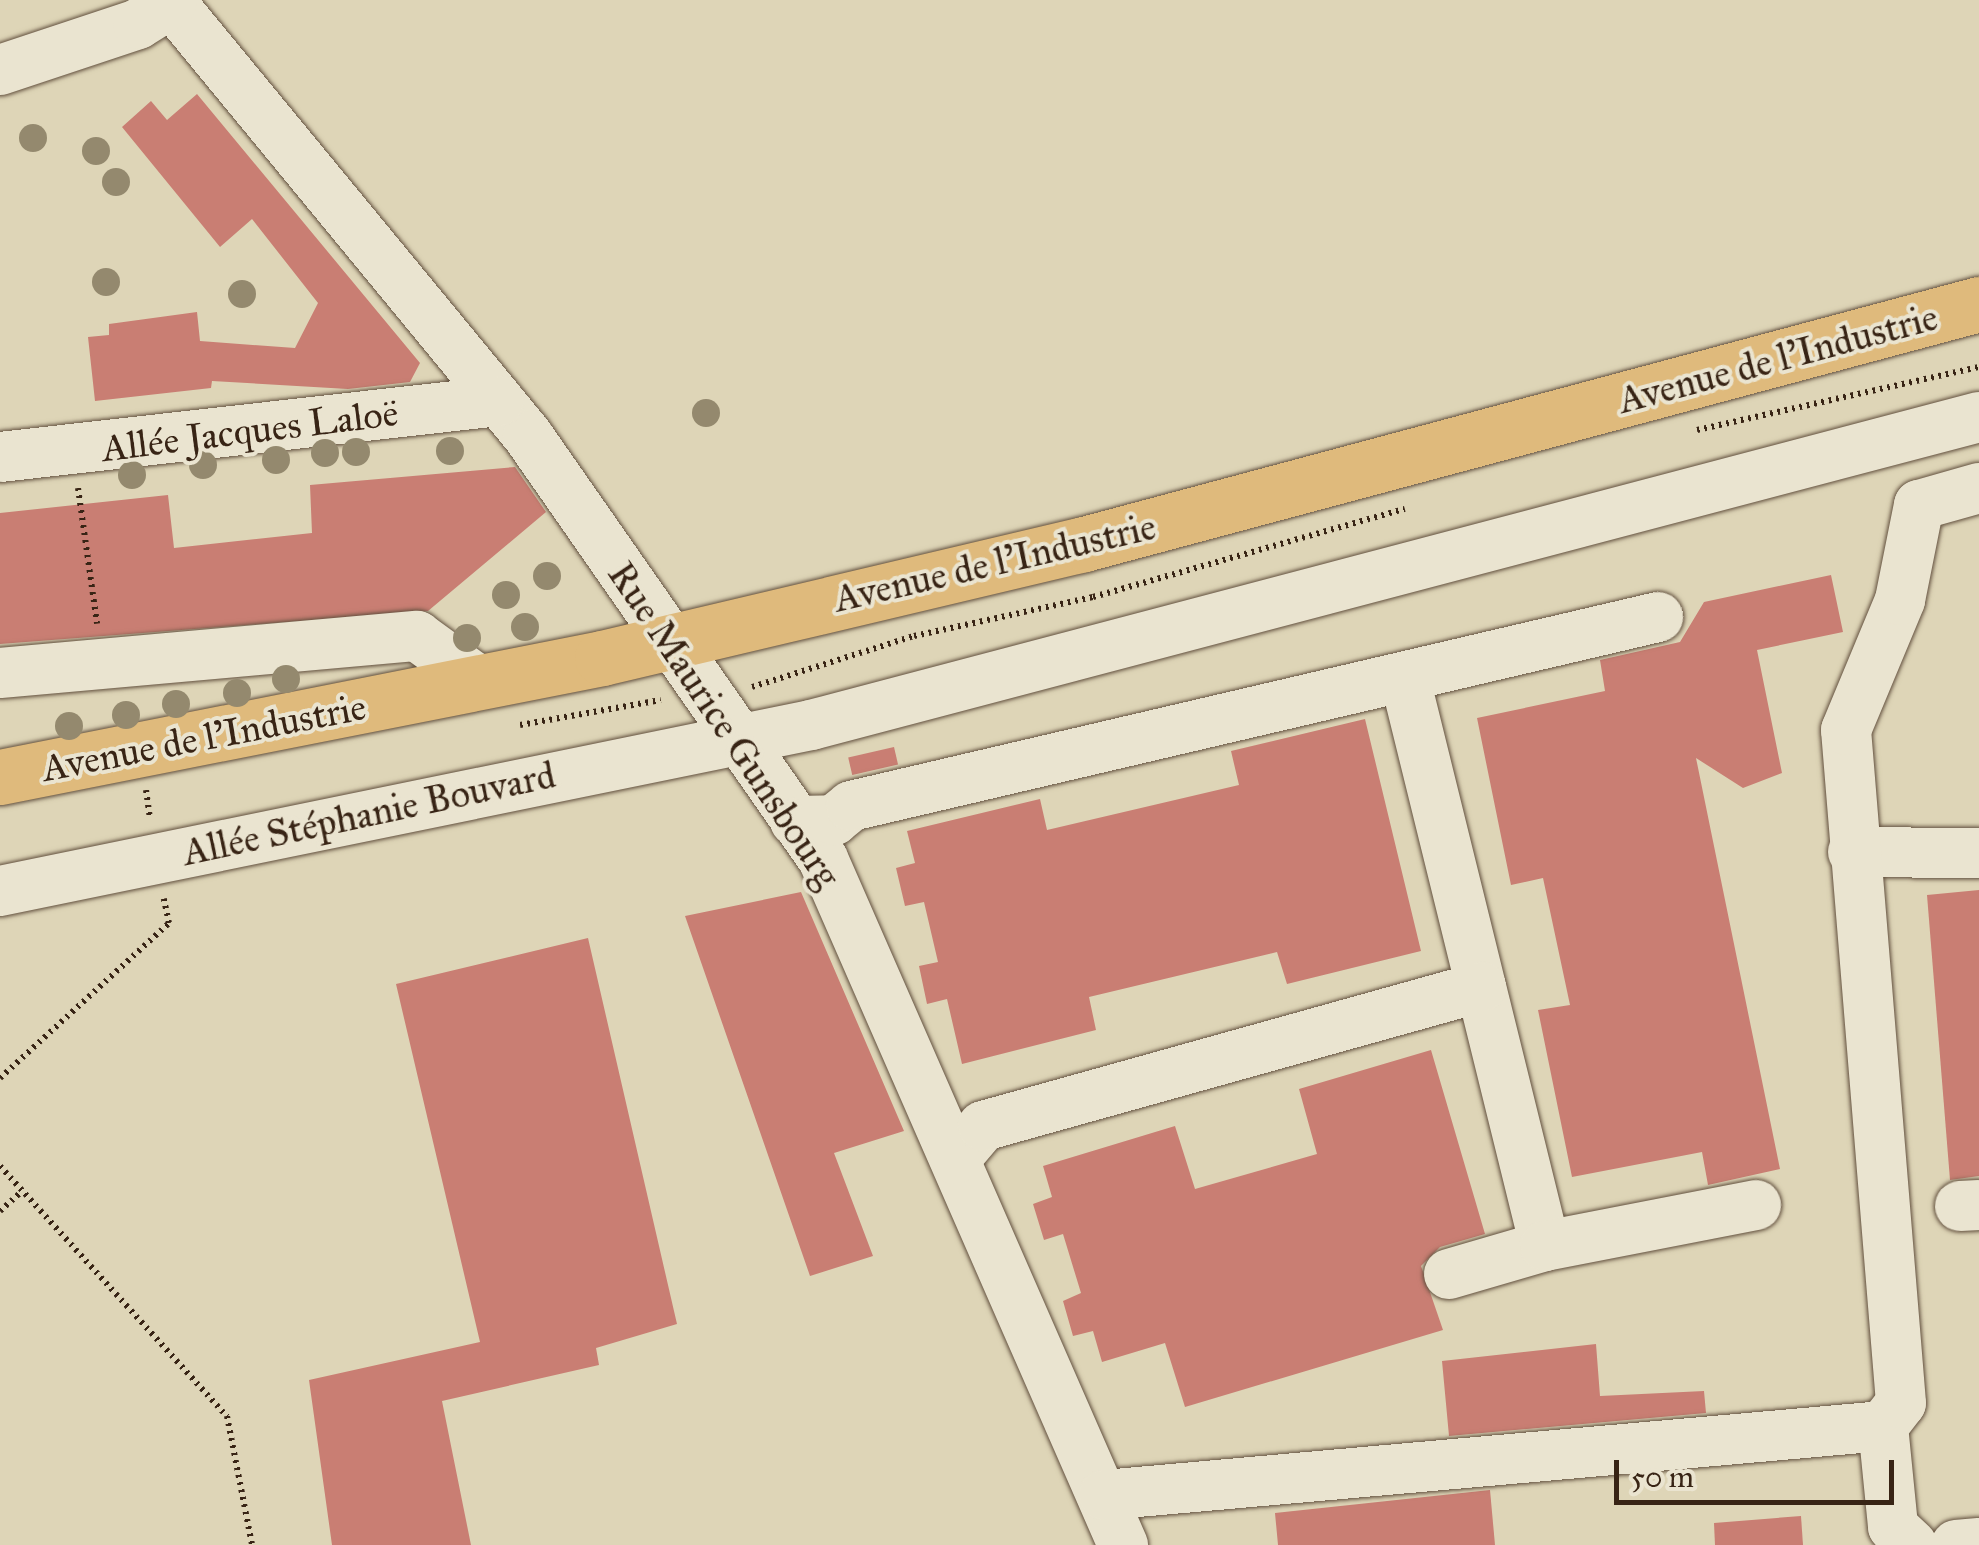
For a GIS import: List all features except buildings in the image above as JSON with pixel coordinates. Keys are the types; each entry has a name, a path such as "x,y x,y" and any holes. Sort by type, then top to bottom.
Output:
{"main road":[{"name":"Avenue de l'Industrie","path":"0,777 482,682 1084,544 1979,304"}],"street":[{"path":"0,70 138,24 170,2"},
{"name":"Rue Maurice Gunsbourg","path":"170,2 500,401 823,859 1123,1545"},
{"name":"Allée Jacques Laloë","path":"0,457 74,452 500,401"},
{"path":"739,738 1979,417"},
{"path":"1912,1545 1893,1527 1883,1426 1901,1403 1846,730 1900,600 1919,506 1979,488"},
{"path":"795,820 834,820 850,806 1658,617"},
{"path":"0,673 418,636 482,682"},
{"path":"1405,678 1544,1246"},
{"name":"Allée Stéphanie Bouvard","path":"0,891 739,738"},
{"path":"1853,852 1979,853"},
{"path":"955,1160 983,1126 1481,988"},
{"path":"1448,1274 1544,1246 1756,1204"},
{"path":"1104,1495 1883,1426"},
{"path":"1956,1545 1979,1543"}],"path":[{"path":"1684,432 1979,367"},
{"path":"74,452 102,661"},
{"path":"706,692 746,689 914,636 1093,597 1413,507"},
{"path":"0,1078 169,923 140,752"},
{"path":"0,1166 227,1416 252,1545"},
{"path":"0,1212 22,1192"}]}
